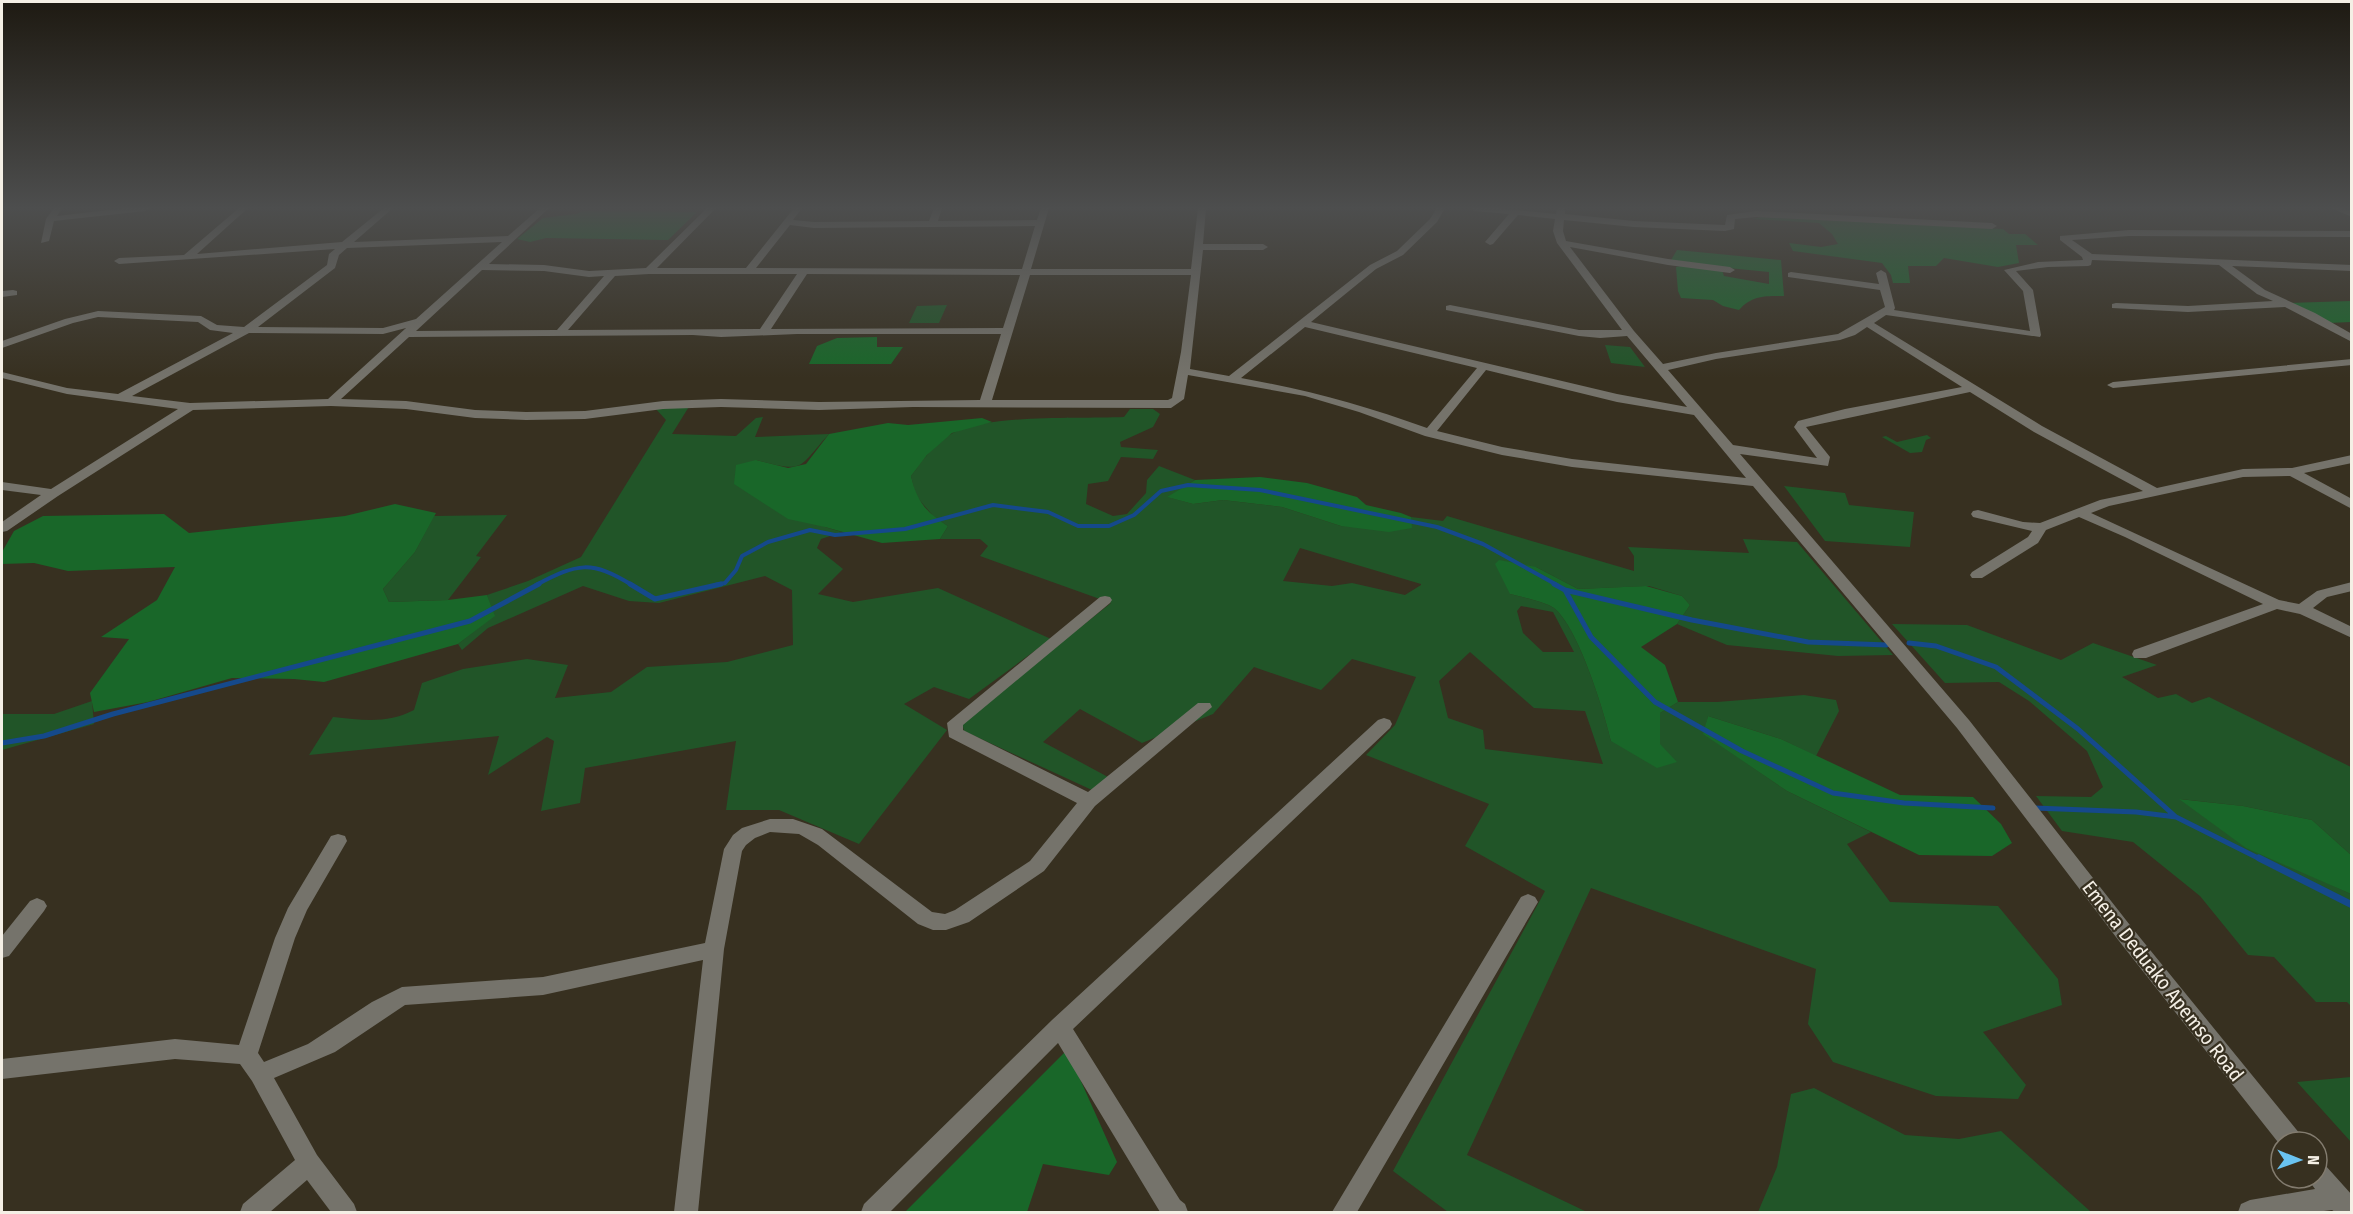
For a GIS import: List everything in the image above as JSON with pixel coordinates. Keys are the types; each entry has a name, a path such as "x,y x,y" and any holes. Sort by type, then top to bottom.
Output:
{"street":[{"path":"117,399 247,330 332,265"},
{"path":"331,402 481,265"},
{"path":"649,271 655,265"},
{"path":"749,271 754,265"},
{"path":"985,404 1027,265"},
{"path":"2,375 26,382 117,399 190,407 331,402 405,405 475,414 555,417 695,403 819,406 1171,404 1178,399 1184,371 1198,265"},
{"path":"1231,380 1378,265"},
{"name":"Emena Deduako Apemso Road","path":"1578,265 1630,333 1963,724 2283,1130"},
{"path":"1685,265 1730,270"},
{"path":"1886,312 2036,335 2028,290 2009,270 2031,265"},
{"path":"2224,265 2261,292 2311,315 2352,339"},
{"path":"2288,265 2352,268"},
{"path":"478,267 544,268 574,273 611,274 649,271 1197,272"},
{"path":"2332,267 2352,278"},
{"path":"765,332 804,271"},
{"path":"1662,368 1716,356 1840,337 1851,333 1890,308 1881,273"},
{"path":"559,333 611,274"},
{"path":"1791,275 1885,288"},
{"path":"2116,306 2188,309 2284,304"},
{"path":"1450,308 1579,333 1612,335 1630,333"},
{"path":"2,345 69,321 98,314 201,319 214,328 383,331 402,336 1008,331"},
{"path":"383,331 418,322"},
{"path":"1866,322 2038,429 2155,492"},
{"path":"1303,323 1636,402 1700,414"},
{"path":"2113,385 2352,362"},
{"path":"1429,433 1484,366"},
{"path":"1184,371 1306,393 1363,409 1429,433 1502,451 1572,462 1760,483"},
{"path":"1731,449 1823,463 1824,457 1800,427 1802,424 1845,413 1972,388"},
{"path":"2,528 53,493 190,407"},
{"path":"1978,514 2023,526 2041,527 2105,503 2155,492 2243,473 2292,472 2352,459"},
{"path":"2292,472 2352,505"},
{"path":"2,486 53,493"},
{"path":"2080,513 2130,534 2276,604 2305,609 2352,633"},
{"path":"1977,575 2033,540 2041,527"},
{"path":"2305,609 2305,606 2322,594 2352,586"},
{"path":"1089,801 955,733 955,723 1105,600"},
{"path":"2140,654 2276,604"},
{"path":"686,1212 714,949 733,849 742,835 752,829 777,825 791,826 814,833 925,918 933,922 946,922 962,916 1037,866 1089,801 1204,707"},
{"path":"873,1212 1060,1027 1384,724"},
{"path":"246,1055 285,938 298,908 338,841"},
{"path":"1344,1212 1528,902"},
{"path":"2,950 37,906"},
{"path":"260,1074 316,1051 387,1003 402,996 543,986 714,949"},
{"path":"1060,1027 1171,1208 1176,1212"},
{"path":"2,1069 175,1049 246,1055 260,1074 309,1163 345,1212"},
{"path":"252,1212 309,1163"},
{"path":"2329,1187 2344,1205"},
{"path":"2250,1212 2344,1205"}],"green space":[{"path":"1685,265 1722,270 1724,276 1769,284 1769,272 1694,265 1781,265 1784,296 1765,296 1754,299 1739,310 1723,306 1713,300 1681,298 1678,291 1676,267"},
{"path":"1883,265 1937,265 1908,266 1910,283 1893,283 1891,275"},
{"path":"1984,265 2010,265 1998,267"},
{"path":"2351,301 2351,322 2328,323 2287,303"},
{"path":"947,305 939,323 909,323 917,306"},
{"path":"877,337 877,347 903,347 891,364 809,364 817,346 837,338"},
{"path":"1605,345 1630,347 1645,367 1611,363"},
{"path":"690,405 672,434 736,436 756,418 763,417 755,437 829,434 799,465 784,466 756,460 825,527 842,532 821,539 817,548 843,569 818,594 853,602 938,588 1051,639 969,699 934,687 904,704 947,730 859,844 779,810 726,810 736,741 585,768 580,803 541,811 554,741 547,737 488,775 499,736 309,755 333,717 375,720 404,714 414,710 422,683 463,669 527,659 568,665 555,698 611,692 647,667 727,662 793,645 792,590 765,576 659,603 629,601 583,586 488,628 462,650 458,644 494,616 487,595 528,581 581,557 666,420 655,408"},
{"path":"1130,409 1153,409 1160,414 1153,427 1120,442 1121,447 1158,450 1153,459 1121,457 1108,481 1088,484 1086,504 1113,516 1127,514 1146,493 1147,480 1159,466 1195,480 1168,497 1193,504 1223,500 1282,507 1341,526 1411,528 1411,517 1443,521 1447,516 1634,571 1634,556 1628,547 1749,553 1743,539 1797,542 1893,655 1838,656 1727,645 1677,624 1690,605 1682,596 1649,586 1578,589 1536,567 1510,594 1550,606 1563,618 1589,670 1611,741 1660,744 1660,713 1678,702 1717,702 1804,695 1836,700 1839,711 1816,756 1781,739 1708,716 1704,734 1787,791 1871,832 1847,844 1890,902 1998,906 2058,979 2062,1005 1983,1032 2026,1085 2018,1099 1936,1096 1833,1062 1808,1024 1816,969 1591,888 1467,1155 1587,1212 1448,1212 1393,1171 1545,891 1465,846 1489,804 1366,755 1395,725 1416,677 1352,659 1321,690 1254,667 1213,714 1142,743 1080,709 1043,742 1108,777 1092,790 964,731 962,722 968,716 1111,603 980,556 988,546 980,539 940,539 948,526 935,518 916,496 911,476 941,441 969,427 1012,420 1124,417","holes":["1300,548 1421,584 1421,585 1405,595 1352,583 1332,586 1283,581","1521,606 1553,612 1574,652 1543,652 1523,633 1517,611","1470,652 1534,708 1585,711 1603,764 1485,749 1483,730 1448,718 1439,681"]},
{"path":"982,418 992,422 952,433 927,455 911,476 920,500 934,516 948,526 940,539 882,543 788,519 734,484 736,465 756,460 788,468 806,464 829,434 888,423 908,425"},
{"path":"1927,435 1931,438 1926,440 1922,452 1910,453 1882,437 1886,436 1897,442"},
{"path":"1260,477 1307,483 1357,497 1366,505 1411,517 1412,528 1389,532 1341,526 1282,507 1223,500 1193,504 1167,497 1195,480"},
{"path":"1784,486 1845,493 1849,505 1914,512 1910,547 1825,541"},
{"path":"395,504 436,513 415,552 383,589 389,602 448,600 487,595 495,616 458,644 324,682 232,678 148,702 94,712 90,693 129,639 101,637 157,600 175,567 68,571 34,563 2,564 2,552 14,531 43,516 164,514 189,533 345,516"},
{"path":"507,515 476,556 481,557 448,600 389,602 383,589 415,552 434,516"},
{"path":"1499,560 1536,567 1578,589 1646,586 1682,596 1690,605 1677,624 1641,647 1665,665 1678,702 1660,713 1660,744 1677,762 1657,768 1611,741 1589,670 1563,618 1550,606 1510,594 1495,564"},
{"path":"1892,624 1967,625 2061,660 2093,643 2157,665 2122,677 2158,698 2176,694 2192,703 2209,697 2351,767 2351,855 2312,820 2243,806 2180,799 2303,872 2351,894 2351,1006 2347,1002 2316,1002 2274,957 2248,955 2200,896 2133,842 2062,831 2036,796 2091,797 2103,787 2087,751 2029,701 1999,682 1945,683"},
{"path":"92,701 94,724 2,750 2,714 54,714"},
{"path":"1708,716 1781,739 1900,795 1973,797 2001,824 2012,843 1992,856 1919,855 1787,791 1703,734"},
{"path":"2179,799 2243,806 2312,820 2351,855 2351,894 2246,848"},
{"path":"1067,1050 1117,1162 1109,1175 1043,1164 1027,1212 905,1212"},
{"path":"2352,1077 2351,1142 2297,1082"},
{"path":"1814,1088 1905,1135 1959,1139 2001,1131 2091,1212 1758,1212 1777,1167 1791,1094"}],"waterway":[{"path":"715,585 725,583 736,570 742,556 768,542 810,530 835,535 905,529 993,505 1048,512 1078,526 1109,526 1134,515 1161,491 1188,485 1260,490 1437,527 1483,544 1557,585"},
{"path":"536,585 563,572 584,567 606,571 632,585"},
{"path":"2,743 44,736 113,714 470,621 539,584"},
{"path":"630,584 655,599 721,584"},
{"path":"1554,584 1565,590"},
{"path":"1565,590 1692,620 1808,642 1887,645"},
{"path":"1565,590 1591,637 1655,702 1742,751 1833,793 1904,803 1993,808"},
{"path":"1909,643 1936,646 1996,667 2078,729 2176,817"},
{"path":"2035,808 2136,812 2176,817"},
{"path":"2176,817 2262,860"},
{"path":"2259,858 2352,905"}]}
